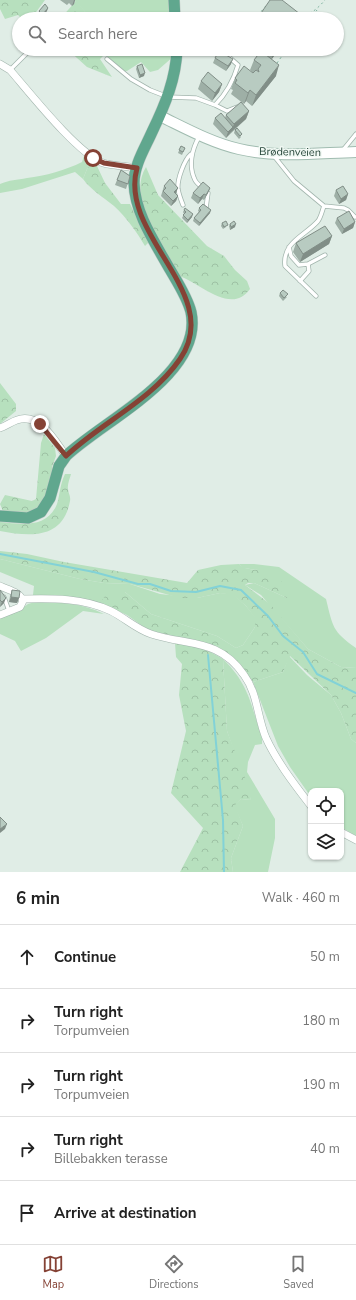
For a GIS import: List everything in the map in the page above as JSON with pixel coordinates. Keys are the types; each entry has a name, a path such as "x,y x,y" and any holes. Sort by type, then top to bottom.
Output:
{"main road":[{"path":"174,0 175,12"},
{"path":"0,516 28,518 41,512 50,498 59,466 66,456 134,404 170,372 183,354 190,340 192,321 190,310 184,295 146,226 136,197 134,172 168,97 177,65 177,56"},
{"name":"Brødenveien","path":"160,116 200,135 238,149 272,154 356,152"}],"street":[{"path":"0,64 10,70 64,130 93,158 134,172"},
{"path":"0,428 17,420 31,419 48,431 66,456"},
{"path":"0,586 16,593 22,599 51,598 103,608 146,632 200,644 226,656 237,666 249,683 255,696 266,737 281,763 308,802"},
{"path":"0,615 20,607 22,599"},
{"path":"344,834 356,840"}],"lane":[{"path":"10,70 24,56"},
{"path":"215,105 231,84 238,65 224,56"},
{"path":"107,59 141,86 168,97 196,98 227,111 240,106"},
{"path":"342,152 356,134"},
{"path":"183,205 178,188 178,182 187,157 191,154 200,135"},
{"path":"191,154 195,180 208,194 206,208"},
{"path":"272,154 294,181 324,206 344,208 355,217"},
{"path":"316,296 285,266 285,254 289,247 317,221 324,206"},
{"path":"289,247 294,262 299,265 308,264 325,255"},
{"path":"300,281 309,271 308,264"},
{"path":"4,597 9,611"}],"path":[{"path":"313,12 317,10 325,0"},
{"path":"261,12 268,3 273,2"},
{"path":"276,63 282,56"}],"green space":[{"path":"0,0 45,0 36,12 12,12 12,17 5,19 0,9"},
{"path":"74,0 170,0 171,12 85,12"},
{"path":"76,1 85,12 66,12"},
{"path":"75,56 103,56 100,59 112,77 87,67"},
{"path":"107,56 174,56 158,70 150,72 141,62 127,71 121,71"},
{"path":"84,156 89,157 92,163 89,164 83,179 75,172 22,189 0,193 0,184 41,176 62,170 82,162"},
{"path":"92,163 97,166 105,183 121,204 130,204 149,242 145,246 123,215 93,190 83,179 89,164"},
{"path":"146,167 158,195 207,246 224,256 235,270 247,281 250,289 242,296 234,299 224,298 215,295 179,276 156,238 143,208 140,194 141,180"},
{"path":"0,383 16,404 16,411 0,424"},
{"path":"44,434 55,448 56,456 52,467 53,475 41,508 27,515 3,511 0,504 5,495 32,501 36,499 41,443"},
{"path":"65,474 71,474 68,484 70,499 66,513 60,523 53,529 34,534 0,531 0,522 25,524 47,518 53,512 57,504"},
{"path":"0,551 27,554 64,562 187,583 198,570 221,565 239,564 246,568 259,570 272,575 281,581 290,591 287,598 254,583 248,583 245,585 270,604 308,649 341,667 356,668 356,743 351,739 341,713 331,695 290,656 283,672 253,682 236,660 225,652 208,644 148,630 127,615 100,603 105,596 117,591 125,592 151,614 217,636 236,648 243,645 255,627 255,618 246,606 233,595 220,593 197,598 180,598 130,584 104,583 80,579 0,559"},
{"path":"0,559 80,579 104,583 130,584 160,594 197,598 220,593 233,594 255,617 255,627 243,645 236,648 217,636 151,614 125,592 100,603 55,596 33,595 34,586 0,572"},
{"path":"239,564 279,567 326,599 330,616 335,628 342,637 356,648 356,668 341,667 308,649 261,595 245,585 254,583 287,598 258,570 243,568"},
{"path":"35,602 53,602 79,605 104,614 83,611 46,638 21,651 15,641 0,634 0,618 17,612 28,604"},
{"path":"175,643 200,648 223,659 227,731 248,785 251,800 241,799 235,805 243,826 231,858 233,872 180,872 203,828 171,793 186,731 179,695 182,664 176,657"},
{"path":"289,656 307,675 331,695 341,713 351,739 356,743 356,836 344,829 344,788 308,788 308,793 290,767 278,746 253,682 283,672"},
{"path":"223,659 239,677 244,686 252,705 262,738 262,744 255,745 248,762 247,772 275,819 275,838 268,872 233,872 231,858 243,826 234,805 241,799 251,800 227,731"}],"building":[{"path":"270,0 282,0 297,12 262,12"},
{"path":"45,4 48,8 45,12 39,11"},
{"path":"216,56 228,56 233,59 228,66 215,58"},
{"path":"257,56 267,56 279,65 256,95 250,90 248,93 235,83 237,80 235,78 244,66 253,73 256,70 259,72 258,69 261,65 254,60"},
{"path":"142,64 145,73 140,75 137,66"},
{"path":"208,72 222,84 215,93 201,81"},
{"path":"241,102 249,111 234,124 226,115"},
{"path":"221,113 233,127 228,132 215,118"},
{"path":"237,128 242,134 240,136 235,130"},
{"path":"181,146 185,148 183,152 179,150"},
{"path":"121,170 130,176 128,184 117,180"},
{"path":"170,179 178,188 174,192 178,196 173,201 163,191 166,188 164,186"},
{"path":"203,182 210,188 206,195 204,194 200,198 193,193"},
{"path":"343,186 348,194 341,199 336,190"},
{"path":"203,204 211,210 200,223 194,218 201,210 199,208"},
{"path":"185,208 193,214 188,220 183,215 186,212 184,210"},
{"path":"349,211 355,222 344,229 337,218"},
{"path":"226,221 228,225 224,227 222,223"},
{"path":"234,221 236,224 231,227 230,224"},
{"path":"325,226 332,236 303,254 296,243"},
{"path":"283,290 288,294 284,298 280,293"},
{"path":"0,590 6,598 2,602 0,600"},
{"path":"12,590 20,591 19,598 11,597"},
{"path":"0,817 7,824 0,829"}],"waterway":[{"path":"0,554 94,572 138,584 150,584 171,591 196,592 220,586 241,590 268,616 283,636 303,652 317,674 356,693"},
{"path":"208,655 223,820 224,872"}],"route":[{"path":"40,424 48,431 66,456 134,404 170,372 183,354 190,340 192,321 189,306 141,214 134,184 137,168 104,163 93,158"}]}
